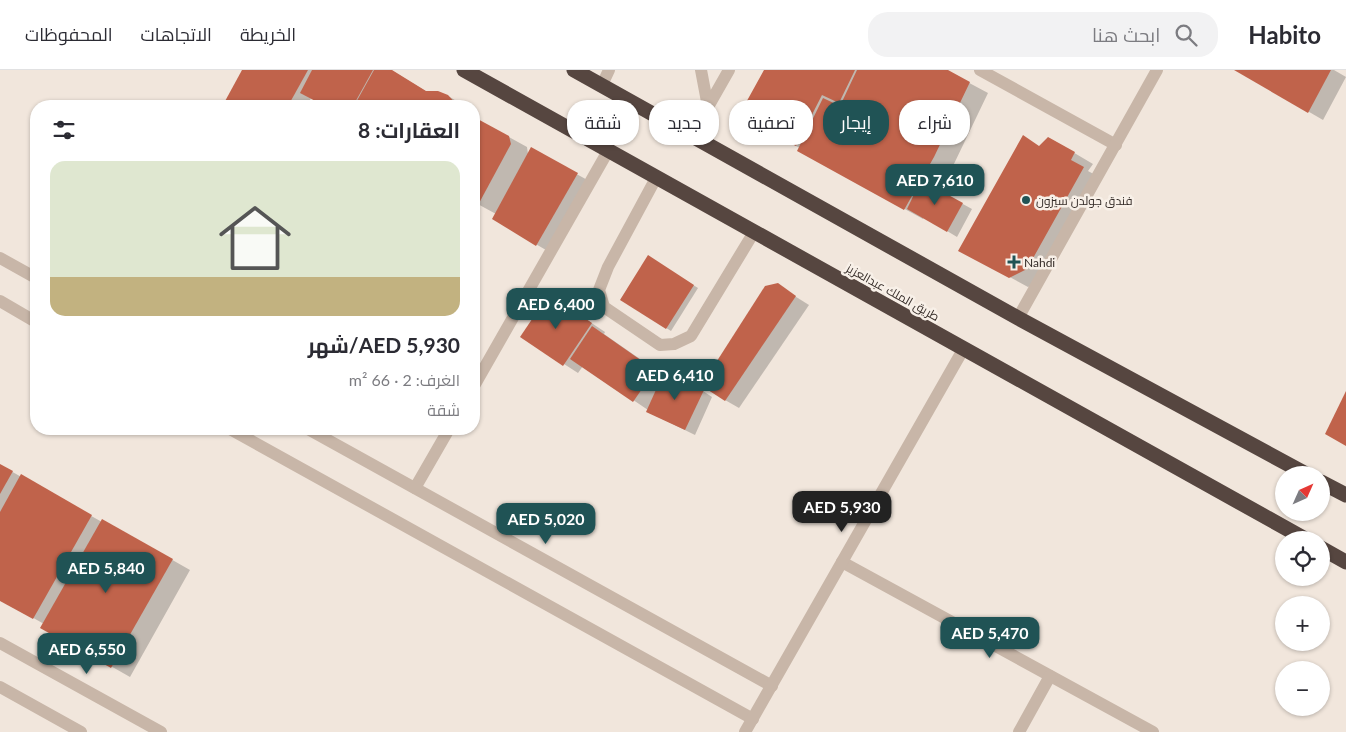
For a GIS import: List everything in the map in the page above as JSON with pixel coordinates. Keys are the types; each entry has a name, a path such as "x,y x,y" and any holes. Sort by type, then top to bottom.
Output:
{"highway":[{"name":"طريق الملك عبدالعزيز","path":"464,70 1291,531"},
{"path":"574,70 649,111"},
{"path":"710,145 1018,318 1291,466"},
{"path":"1330,487 1346,495"},
{"path":"1330,553 1346,562"}],"street":[{"path":"602,85 609,70"},
{"path":"701,70 707,100"},
{"path":"712,100 729,70"},
{"path":"980,70 1116,145"},
{"path":"1018,318 1157,70"},
{"path":"480,375 608,151"},
{"path":"656,178 608,266 599,290 604,307 660,345 674,344 691,336 754,232"},
{"path":"0,258 30,275"},
{"path":"0,302 30,319"},
{"path":"746,732 964,348"},
{"path":"241,435 753,719"},
{"path":"319,435 772,686"},
{"path":"415,488 446,435"},
{"path":"842,562 1153,732"},
{"path":"0,643 161,732"},
{"path":"1019,732 1050,676"},
{"path":"0,688 80,732"}],"building":[{"path":"242,70 308,70 291,100 226,100"},
{"path":"312,70 373,70 356,100 313,100 300,93"},
{"path":"374,70 392,70 426,91 438,91 448,95 453,100 357,100"},
{"path":"764,70 855,70 840,100 833,100 822,95 813,113 813,100 747,100"},
{"path":"857,70 948,70 970,82 961,100 899,100 899,145 940,145 904,210 797,151 800,145 813,145 813,118 823,98 827,100 823,100 823,145 889,145 889,100 843,100"},
{"path":"1234,70 1331,70 1308,113"},
{"path":"480,120 509,136 511,144 480,201"},
{"path":"1023,135 1039,146 1048,137 1075,152 1071,160 1084,167 1027,269 1009,278 958,251"},
{"path":"531,147 578,173 536,246 492,219"},
{"path":"921,180 963,203 947,232 907,209"},
{"path":"648,255 694,285 666,329 620,300"},
{"path":"778,283 796,296 725,401 705,388 708,375 765,286"},
{"path":"549,294 592,323 563,366 520,337"},
{"path":"592,326 655,370 633,402 570,359"},
{"path":"664,372 704,390 685,430 646,412"},
{"path":"1346,391 1346,446 1325,434"},
{"path":"0,464 13,471 0,494"},
{"path":"21,474 92,515 33,619 0,601 0,512"},
{"path":"102,519 173,559 111,668 40,628"}],"place":[{"name":"فندق جولدن سيزون","path":"1026,200"},
{"name":"Nahdi","path":"1014,262"}]}
